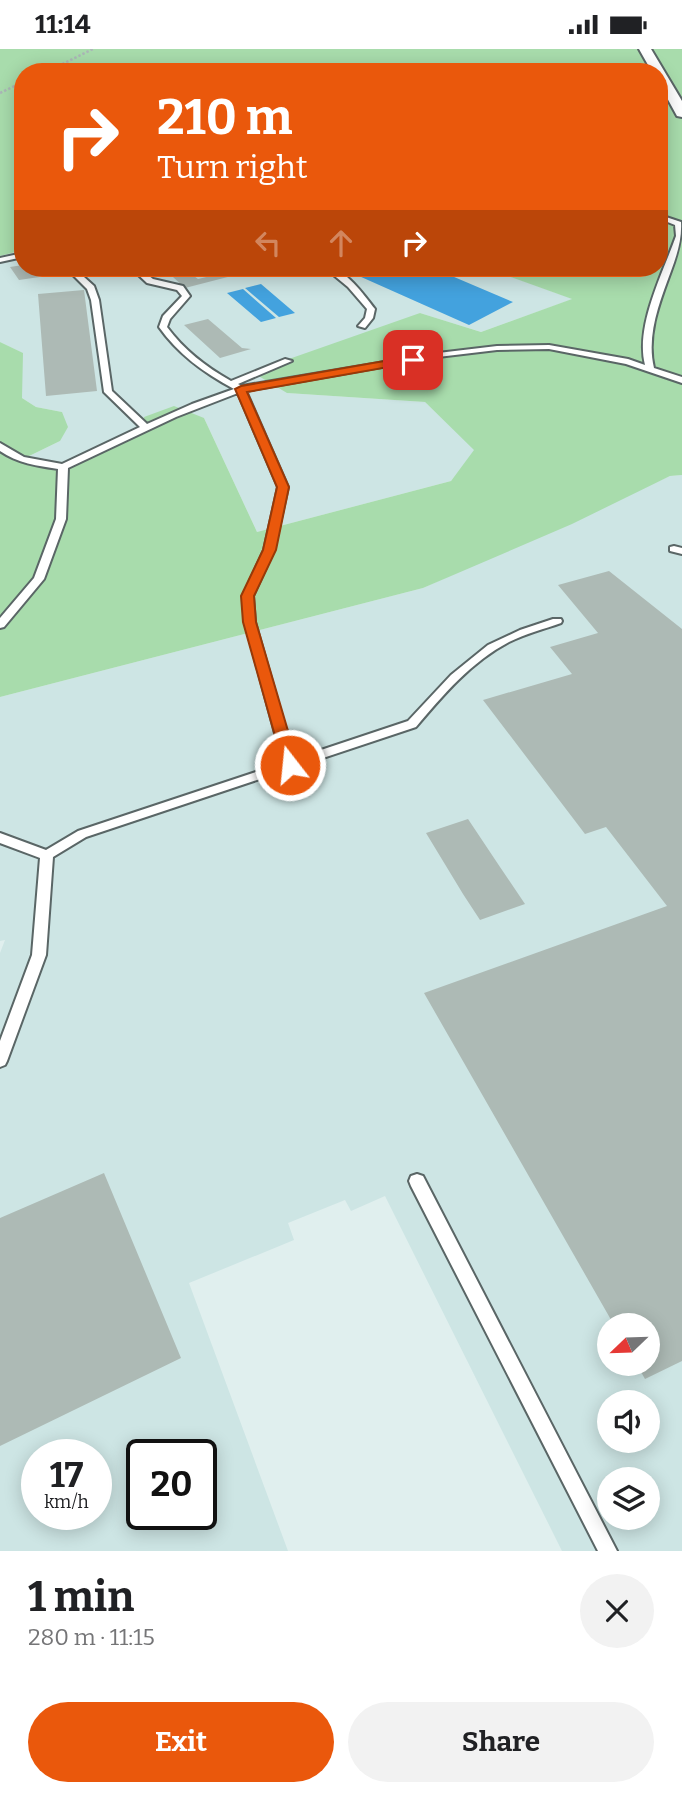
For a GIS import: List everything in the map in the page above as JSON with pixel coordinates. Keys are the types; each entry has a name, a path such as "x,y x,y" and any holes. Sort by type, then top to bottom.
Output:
{"street":[{"path":"668,89 682,113"}],"lane":[{"path":"668,220 678,224 680,236 668,272"},
{"path":"79,277 91,288 95,300 108,393 145,427"},
{"path":"145,277 150,281 180,288 186,296 166,318 163,327 178,347 236,387 283,487 269,550 248,596 250,622 290,765"},
{"path":"341,277 371,309 369,318 362,326"},
{"path":"650,368 645,359 646,338 666,277"},
{"path":"236,387 438,355 497,348 549,347 650,368 682,380"},
{"path":"0,446 15,456 63,467 288,361"},
{"path":"0,625 38,579 61,519 63,467"},
{"path":"47,855 82,834 412,724 433,699 462,672 505,640 557,621"},
{"path":"0,838 47,855"},
{"path":"0,1061 39,955 47,855"},
{"path":"417,1181 608,1551"}],"path":[{"path":"64,63 93,49"}],"shaded area":[{"path":"14,252 14,277 511,277 573,299 481,332 420,313 287,393 425,402 475,450 451,481 257,532 204,418 145,427 63,467 23,459 60,441 62,412 36,407 22,398 22,353 0,342 0,256"},
{"path":"682,475 682,1551 562,1551 385,1196 351,1211 345,1200 288,1223 294,1240 189,1283 288,1551 0,1551 0,953 5,940 0,941 0,697 423,588 670,476"}],"green space":[{"path":"0,49 682,49 682,475 670,476 572,524 423,588 0,697 0,342 23,353 22,398 36,407 62,412 68,427 60,441 25,458 63,467 145,427 144,417 174,406 204,418 257,532 451,481 474,450 425,402 287,393 252,372 420,313 481,332 572,299 511,277 668,277 668,63 14,63 14,252 0,256"}],"water":[{"path":"361,277 454,277 513,302 469,325"},
{"path":"261,284 295,313 279,317 245,288"},
{"path":"243,289 276,318 261,322 227,293"}],"building":[{"path":"17,277 40,277 19,280"},
{"path":"173,277 228,277 185,288"},
{"path":"84,290 97,391 46,396 38,294"},
{"path":"208,319 242,348 251,349 220,358 184,325"},
{"path":"609,571 682,629 682,1361 660,1372 660,1313 607,1313 424,993 667,906 606,827 585,834 483,700 572,674 550,647 598,633 558,585"},
{"path":"468,819 525,904 480,920 426,833"},
{"path":"104,1173 181,1358 0,1446 0,1218"}],"route":[{"path":"290,765 250,622 248,596 269,550 283,487 241,389 413,360"}]}
